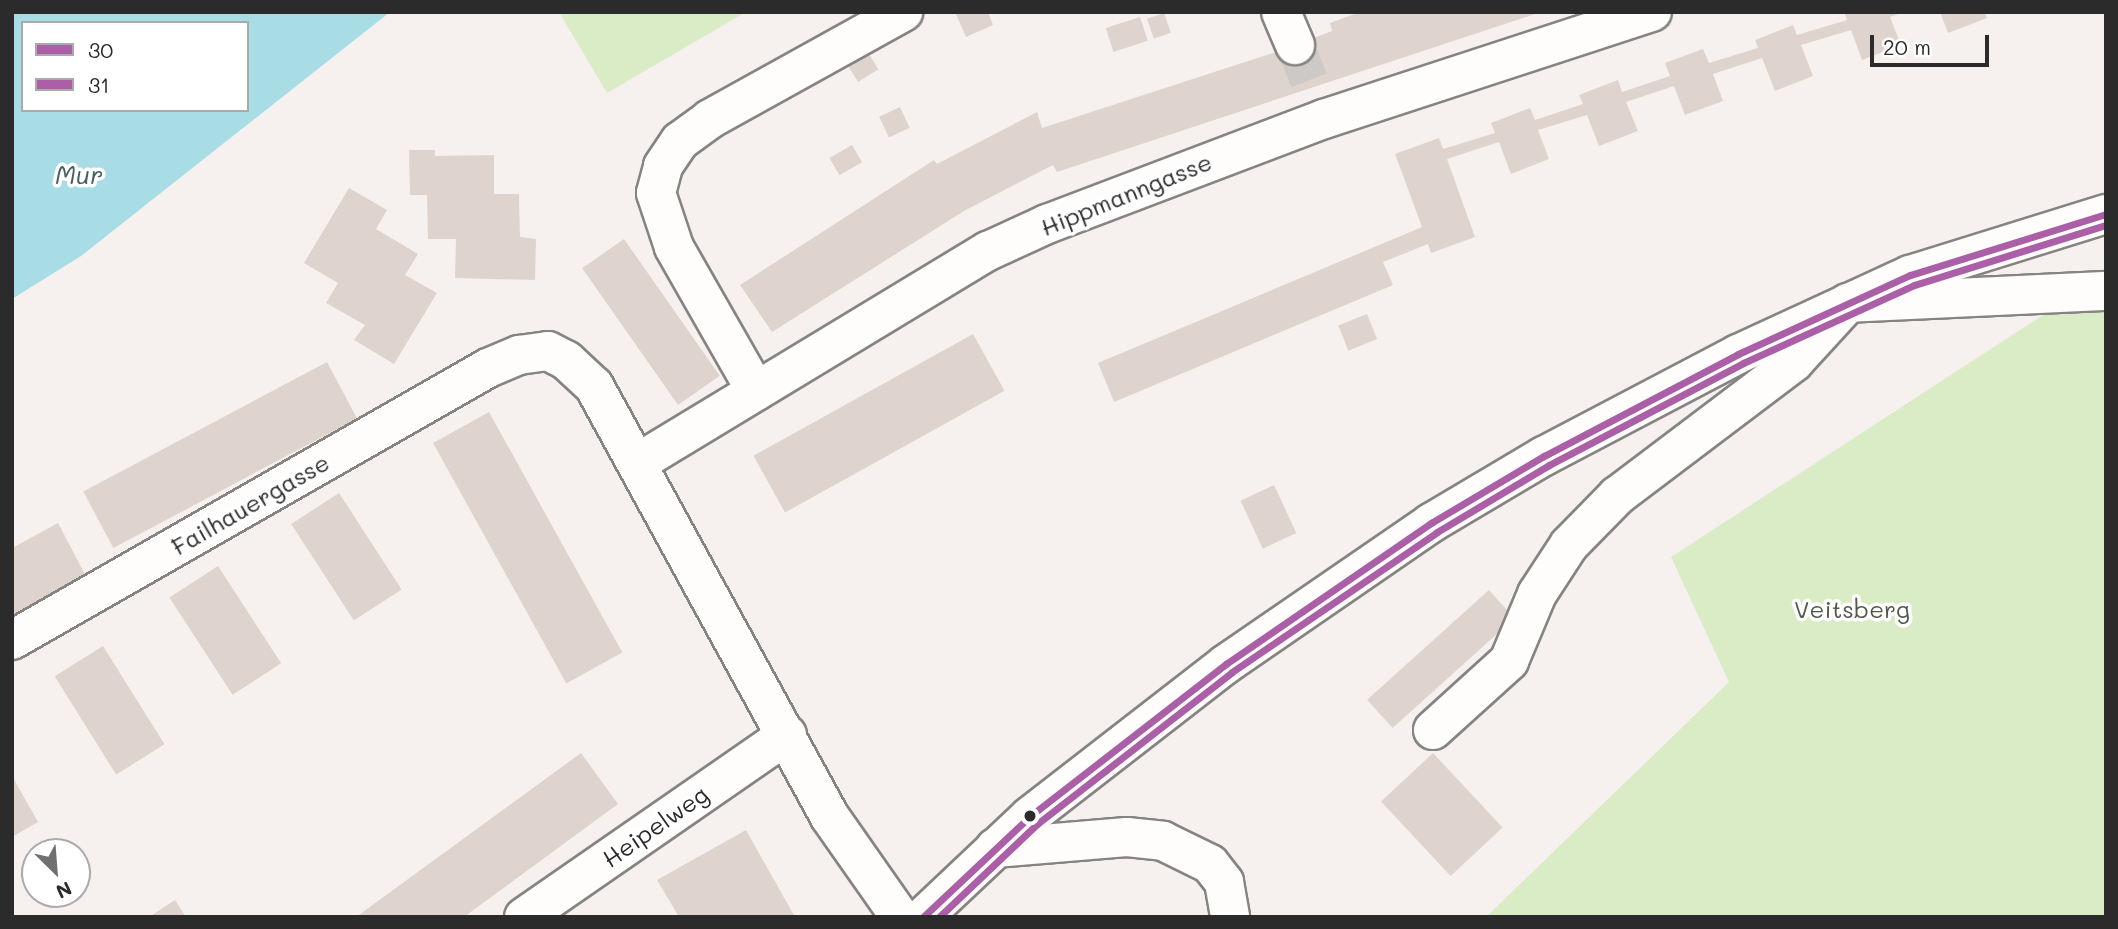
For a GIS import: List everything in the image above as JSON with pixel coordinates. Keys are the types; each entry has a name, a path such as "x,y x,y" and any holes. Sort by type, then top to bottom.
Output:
{"street":[{"path":"756,391 674,247 656,193 663,166 680,141 710,119 903,12"},
{"name":"Hippmanngasse","path":"639,461 988,251 1143,184 1318,103 1652,12"},
{"path":"923,917 995,848 1115,747 1226,664 1431,523 1544,456 1848,303 1965,255 2106,215"},
{"path":"1433,730 1509,661 1537,594 1569,545 1670,451 1794,362 1848,303 2106,291"},
{"name":"Failhauergasse","path":"12,640 488,368 519,355 548,351 566,360 594,386 639,461 830,817 900,917"},
{"name":"Heipelweg","path":"524,917 787,735"},
{"path":"995,848 1127,837 1163,841 1210,864 1224,882 1230,917"}],"green space":[{"path":"559,12 746,12 607,93"},
{"name":"Veitsberg","path":"2106,274 2106,917 1486,917 1729,682 1671,557"}],"water":[{"name":"Mur","path":"12,12 390,12 81,256 12,299"}],"building":[{"path":"955,12 988,12 993,25 966,37"},
{"path":"1360,12 1538,13 1057,172 1053,165 964,211 772,332 740,285 934,160 937,164 1037,112 1042,128 1285,49 1332,31 1330,23"},
{"path":"1844,12 1903,12 1890,17 1901,45 1862,60 1851,30 1801,45 1813,76 1775,91 1762,58 1713,74 1723,101 1685,115 1674,86 1626,102 1638,131 1599,146 1587,115 1538,130 1549,159 1511,174 1499,142 1447,159 1475,237 1431,253 1428,244 1383,262 1393,285 1114,402 1098,363 1422,227 1395,154 1439,138 1443,149 1495,133 1491,123 1530,108 1535,120 1583,104 1579,95 1618,80 1622,92 1670,76 1665,63 1703,49 1709,63 1758,48 1755,40 1793,25 1797,35 1847,20"},
{"path":"1940,12 1984,12 1987,18 1948,33"},
{"path":"1164,13 1171,33 1154,39 1147,19"},
{"path":"1140,17 1148,41 1113,52 1106,28"},
{"path":"862,43 878,69 858,82 842,56"},
{"path":"900,107 910,128 889,138 879,117"},
{"path":"852,145 862,162 839,175 829,158"},
{"path":"409,150 435,150 435,156 494,155 494,194 519,194 520,237 536,239 535,280 455,278 456,239 428,239 427,195 410,195"},
{"path":"349,188 387,210 376,229 418,254 405,275 437,293 394,364 354,340 365,325 326,303 338,283 304,263"},
{"path":"624,239 720,376 678,405 582,268"},
{"path":"1367,314 1377,339 1348,351 1338,326"},
{"path":"973,334 1005,391 785,513 753,456"},
{"path":"327,362 357,419 113,548 83,492"},
{"path":"489,412 622,653 566,684 433,443"},
{"path":"1274,485 1296,533 1263,549 1240,501"},
{"path":"339,493 402,589 354,620 291,524"},
{"path":"58,523 88,580 12,620 12,548"},
{"path":"218,566 281,663 233,695 169,598"},
{"path":"1489,590 1514,618 1393,728 1367,700"},
{"path":"103,646 164,744 116,775 55,676"},
{"path":"581,753 618,804 464,917 356,917"},
{"path":"1433,753 1503,828 1451,876 1381,801"},
{"path":"12,776 38,822 12,837"},
{"path":"746,830 795,917 679,917 657,880"},
{"path":"175,900 186,917 149,917"}],"tunnel":[{"path":"1295,45 1312,88"}],"transit line":[{"name":"30","path":"923,917 1030,816 1226,664 1431,523 1544,456 1738,354 1910,275 2106,214"},
{"name":"31","path":"939,917 1037,824 1232,672 1437,532 1549,465 1743,363 1914,285 2106,225"}]}
